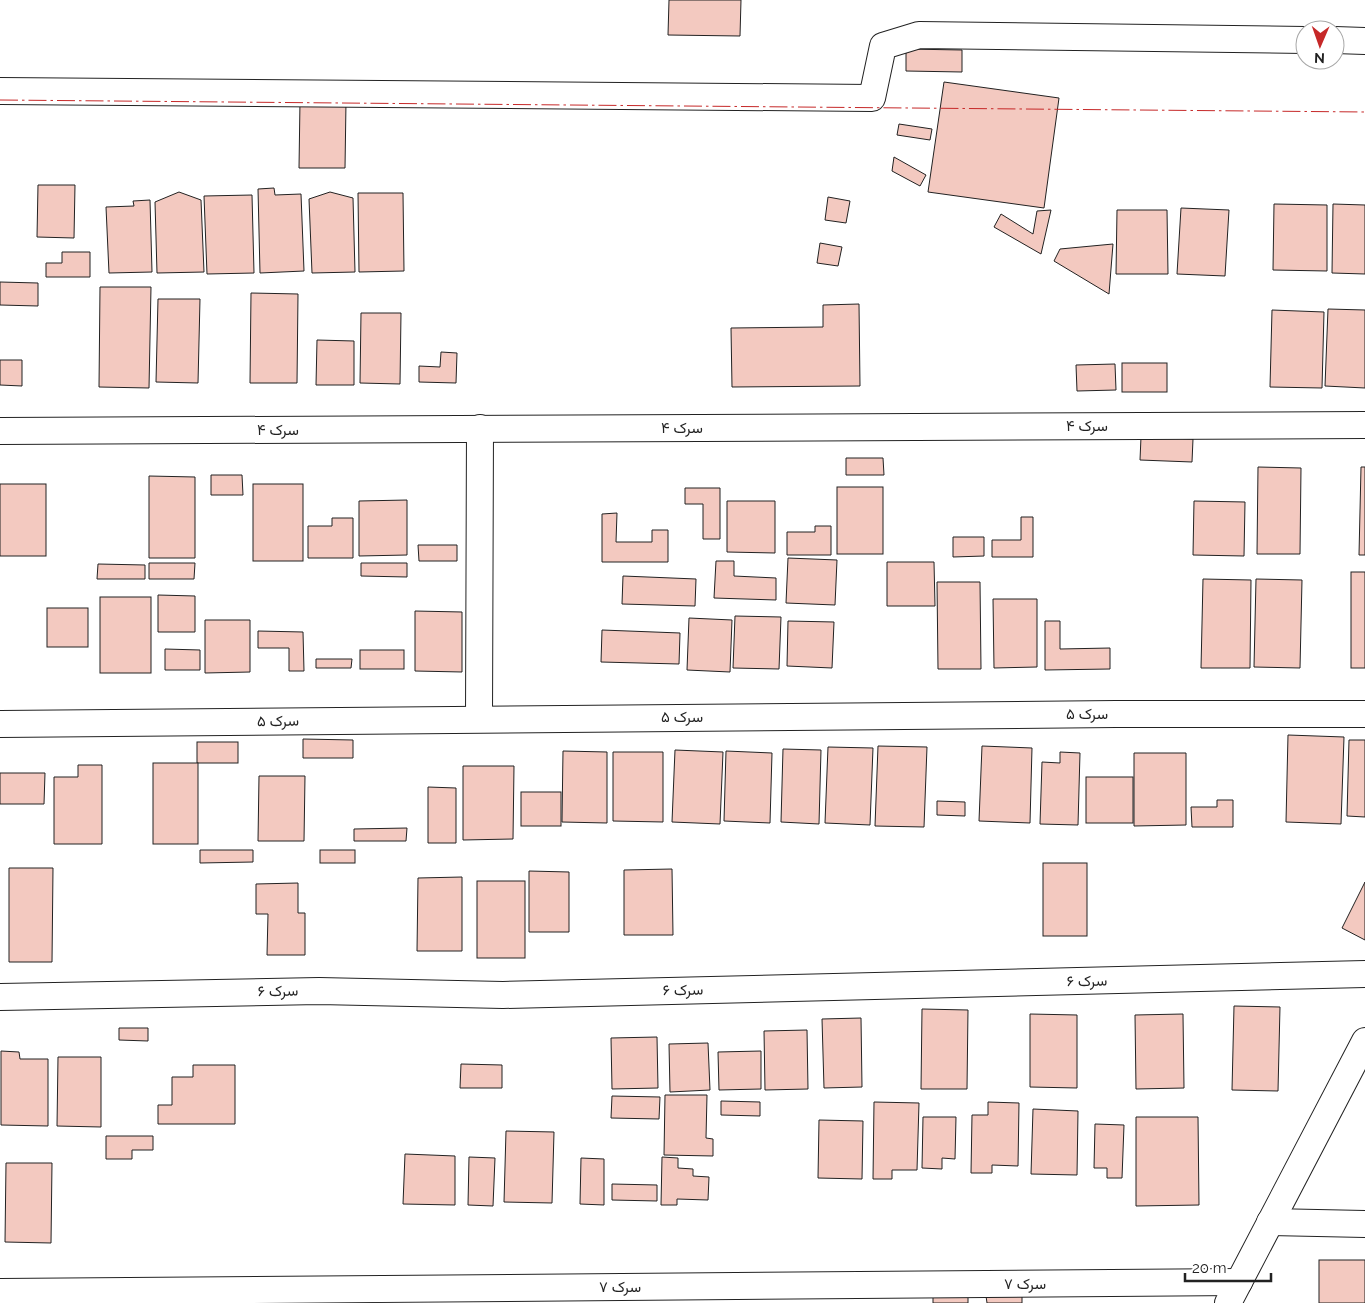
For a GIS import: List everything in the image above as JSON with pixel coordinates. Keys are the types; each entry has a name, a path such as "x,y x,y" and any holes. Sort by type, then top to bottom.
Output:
{"street":[{"path":"0,91 872,98 883,46 919,35 1295,40"},
{"path":"1345,40 1365,41"},
{"name":"سرک ۴","path":"0,431 1365,425"},
{"path":"479,719 480,428"},
{"name":"سرک ۵","path":"0,724 1106,714 1365,714"},
{"name":"سرک ۶","path":"0,997 319,990 503,994 1365,974"},
{"path":"1234,1293 1365,1041"},
{"path":"1270,1222 1365,1224"},
{"name":"سرک ۷","path":"0,1292 1234,1293"}],"building":[{"path":"669,0 741,0 740,36 668,35"},
{"path":"906,49 962,50 962,72 906,71"},
{"path":"944,82 1059,98 1044,208 928,192"},
{"path":"300,101 346,102 345,168 299,168"},
{"path":"899,124 932,129 930,140 897,135"},
{"path":"894,157 926,175 920,186 892,171"},
{"path":"38,185 75,185 74,238 37,237"},
{"path":"274,188 275,195 301,194 304,271 260,273 258,189"},
{"path":"179,192 201,200 204,272 157,273 155,202"},
{"path":"330,192 353,198 355,272 312,273 309,199"},
{"path":"358,193 403,193 404,271 359,272"},
{"path":"252,195 254,273 207,274 204,196"},
{"path":"828,197 850,201 846,223 825,220"},
{"path":"150,200 152,272 109,273 106,207 134,206 133,201"},
{"path":"1274,204 1327,205 1327,271 1273,270"},
{"path":"1333,204 1365,205 1365,274 1332,273"},
{"path":"1181,208 1229,210 1225,276 1177,274"},
{"path":"1051,210 1041,254 994,227 1001,214 1033,234 1037,211"},
{"path":"1117,210 1167,210 1168,274 1116,274"},
{"path":"820,243 842,247 838,266 817,263"},
{"path":"1113,244 1109,294 1054,261 1060,249"},
{"path":"62,252 90,252 90,277 46,277 46,263 62,263"},
{"path":"0,282 38,283 38,306 0,305"},
{"path":"100,287 151,287 149,388 99,387"},
{"path":"251,293 298,294 297,383 250,383"},
{"path":"158,299 200,299 198,383 156,382"},
{"path":"859,304 860,386 732,387 731,328 823,327 823,305"},
{"path":"1328,309 1365,310 1365,388 1325,386"},
{"path":"1272,310 1324,312 1322,388 1270,387"},
{"path":"361,313 401,313 400,384 360,383"},
{"path":"317,340 354,341 354,385 316,385"},
{"path":"441,352 457,353 456,383 419,382 419,366 440,367"},
{"path":"0,360 22,360 22,386 0,385"},
{"path":"1122,363 1167,363 1167,392 1122,392"},
{"path":"1115,364 1116,390 1077,391 1076,365"},
{"path":"1141,437 1193,439 1192,462 1140,460"},
{"path":"846,458 883,458 884,475 846,475"},
{"path":"1258,467 1301,468 1300,554 1257,554"},
{"path":"1361,467 1365,467 1365,555 1359,555"},
{"path":"211,475 242,475 243,495 211,495"},
{"path":"149,476 195,477 195,558 149,558"},
{"path":"0,484 46,484 46,556 0,556"},
{"path":"253,484 303,484 303,561 253,561"},
{"path":"837,487 883,487 883,554 837,554"},
{"path":"685,488 720,488 720,539 703,539 703,504 685,504"},
{"path":"407,500 407,555 359,556 359,501"},
{"path":"727,501 775,501 775,553 727,552"},
{"path":"1194,501 1245,502 1244,556 1193,555"},
{"path":"617,513 616,542 652,542 652,530 668,530 668,562 602,562 602,514"},
{"path":"1021,517 1033,517 1033,557 992,557 992,540 1021,540"},
{"path":"332,518 353,518 353,558 308,558 308,526 332,526"},
{"path":"815,526 831,526 831,555 787,555 787,532 815,532"},
{"path":"953,537 984,537 984,556 953,557"},
{"path":"418,545 457,545 457,561 419,561"},
{"path":"788,558 837,560 835,605 786,603"},
{"path":"716,561 734,561 734,576 776,578 776,600 714,598"},
{"path":"887,562 934,562 935,606 887,606"},
{"path":"149,563 195,563 194,579 149,579"},
{"path":"361,563 407,563 407,577 361,576"},
{"path":"98,564 145,565 145,579 97,579"},
{"path":"1351,572 1365,572 1365,668 1351,668"},
{"path":"623,576 696,579 695,606 622,604"},
{"path":"1203,579 1251,580 1250,668 1201,668"},
{"path":"1256,579 1302,580 1300,668 1254,667"},
{"path":"937,582 980,582 981,669 938,669"},
{"path":"158,595 195,596 195,632 158,632"},
{"path":"100,597 151,597 151,673 100,673"},
{"path":"993,599 1037,599 1037,667 994,668"},
{"path":"47,608 88,608 88,647 47,647"},
{"path":"415,611 462,612 462,672 415,671"},
{"path":"735,616 781,617 779,669 733,668"},
{"path":"689,618 732,620 730,672 687,670"},
{"path":"205,620 250,620 250,672 205,673"},
{"path":"788,621 834,622 832,668 787,666"},
{"path":"1045,621 1060,621 1060,649 1110,648 1110,669 1045,670"},
{"path":"602,630 680,633 679,664 601,662"},
{"path":"258,631 303,632 304,671 289,671 289,648 258,648"},
{"path":"165,649 200,650 200,670 165,670"},
{"path":"360,650 404,650 404,669 360,669"},
{"path":"316,659 352,659 351,668 316,668"},
{"path":"1288,735 1344,737 1341,824 1286,822"},
{"path":"303,739 353,740 353,758 303,758"},
{"path":"1349,740 1365,740 1365,817 1347,816"},
{"path":"197,742 238,742 238,763 197,763"},
{"path":"878,746 927,747 924,827 875,826"},
{"path":"982,746 1032,748 1030,823 979,821"},
{"path":"828,747 873,748 870,825 825,823"},
{"path":"783,749 821,750 819,824 781,822"},
{"path":"675,750 723,752 720,824 672,822"},
{"path":"563,751 607,752 607,823 562,822"},
{"path":"726,751 772,753 770,823 724,821"},
{"path":"613,752 663,752 663,822 613,821"},
{"path":"1060,752 1080,753 1078,825 1040,824 1042,762 1060,763"},
{"path":"1134,753 1186,753 1186,825 1134,826"},
{"path":"153,763 198,763 198,844 153,844"},
{"path":"78,765 102,765 102,844 54,844 54,777 78,777"},
{"path":"463,766 514,766 513,839 463,840"},
{"path":"0,773 45,773 44,804 0,804"},
{"path":"259,776 305,776 304,841 258,841"},
{"path":"1086,777 1133,777 1133,823 1086,823"},
{"path":"428,787 456,788 456,843 428,843"},
{"path":"521,792 561,792 561,826 521,826"},
{"path":"1217,800 1233,800 1233,827 1192,827 1191,807 1217,807"},
{"path":"937,801 965,802 965,816 937,815"},
{"path":"407,828 406,841 354,841 354,829"},
{"path":"200,850 253,850 253,862 200,863"},
{"path":"320,850 355,850 355,863 320,863"},
{"path":"1043,863 1087,863 1087,936 1043,936"},
{"path":"9,868 53,868 52,962 9,962"},
{"path":"672,869 673,935 624,935 624,870"},
{"path":"529,871 569,872 569,932 529,932"},
{"path":"462,877 462,951 417,951 418,878"},
{"path":"477,881 525,881 525,958 477,958"},
{"path":"1365,882 1365,940 1342,928"},
{"path":"298,883 298,913 305,913 305,955 267,955 268,914 256,914 256,884"},
{"path":"1234,1006 1280,1007 1278,1091 1232,1090"},
{"path":"922,1009 968,1010 967,1089 921,1089"},
{"path":"1030,1014 1077,1015 1077,1088 1030,1087"},
{"path":"1183,1014 1184,1088 1136,1089 1135,1015"},
{"path":"861,1018 862,1087 824,1088 822,1019"},
{"path":"119,1028 148,1028 148,1041 119,1040"},
{"path":"807,1030 808,1089 765,1090 764,1031"},
{"path":"657,1037 658,1088 612,1089 611,1038"},
{"path":"708,1043 710,1090 670,1092 669,1044"},
{"path":"1,1051 19,1052 20,1059 48,1059 48,1126 1,1125"},
{"path":"761,1051 761,1089 719,1090 718,1052"},
{"path":"58,1057 101,1057 101,1127 57,1126"},
{"path":"461,1064 502,1065 502,1088 460,1088"},
{"path":"193,1065 235,1065 235,1124 158,1124 158,1105 172,1105 172,1077 193,1077"},
{"path":"665,1095 707,1095 706,1138 713,1139 713,1156 664,1155"},
{"path":"612,1096 660,1097 659,1119 611,1118"},
{"path":"721,1101 760,1102 760,1116 721,1115"},
{"path":"874,1102 919,1103 917,1170 892,1170 892,1179 873,1179"},
{"path":"988,1102 1019,1103 1018,1166 992,1165 992,1173 971,1173 972,1115 988,1115"},
{"path":"1033,1109 1078,1111 1077,1175 1031,1174"},
{"path":"923,1117 956,1117 955,1159 942,1158 942,1169 922,1168"},
{"path":"1136,1117 1198,1117 1199,1205 1136,1206"},
{"path":"819,1120 863,1121 862,1179 818,1178"},
{"path":"1095,1124 1124,1125 1122,1178 1107,1178 1107,1168 1094,1168"},
{"path":"506,1131 554,1132 552,1203 504,1202"},
{"path":"106,1136 153,1136 153,1150 132,1150 132,1159 106,1159"},
{"path":"405,1154 455,1156 455,1205 403,1204"},
{"path":"469,1157 495,1158 493,1206 468,1205"},
{"path":"662,1157 678,1158 678,1168 693,1169 693,1176 709,1177 708,1200 677,1199 677,1205 661,1205"},
{"path":"581,1158 604,1159 604,1205 580,1204"},
{"path":"6,1163 52,1163 51,1243 5,1242"},
{"path":"612,1184 657,1185 657,1201 612,1200"},
{"path":"1319,1260 1365,1260 1365,1303 1319,1303"},
{"path":"933,1296 968,1297 968,1303 933,1303"},
{"path":"986,1296 1022,1296 1022,1303 987,1303"}],"power":[{"path":"0,100 1365,112"}]}
